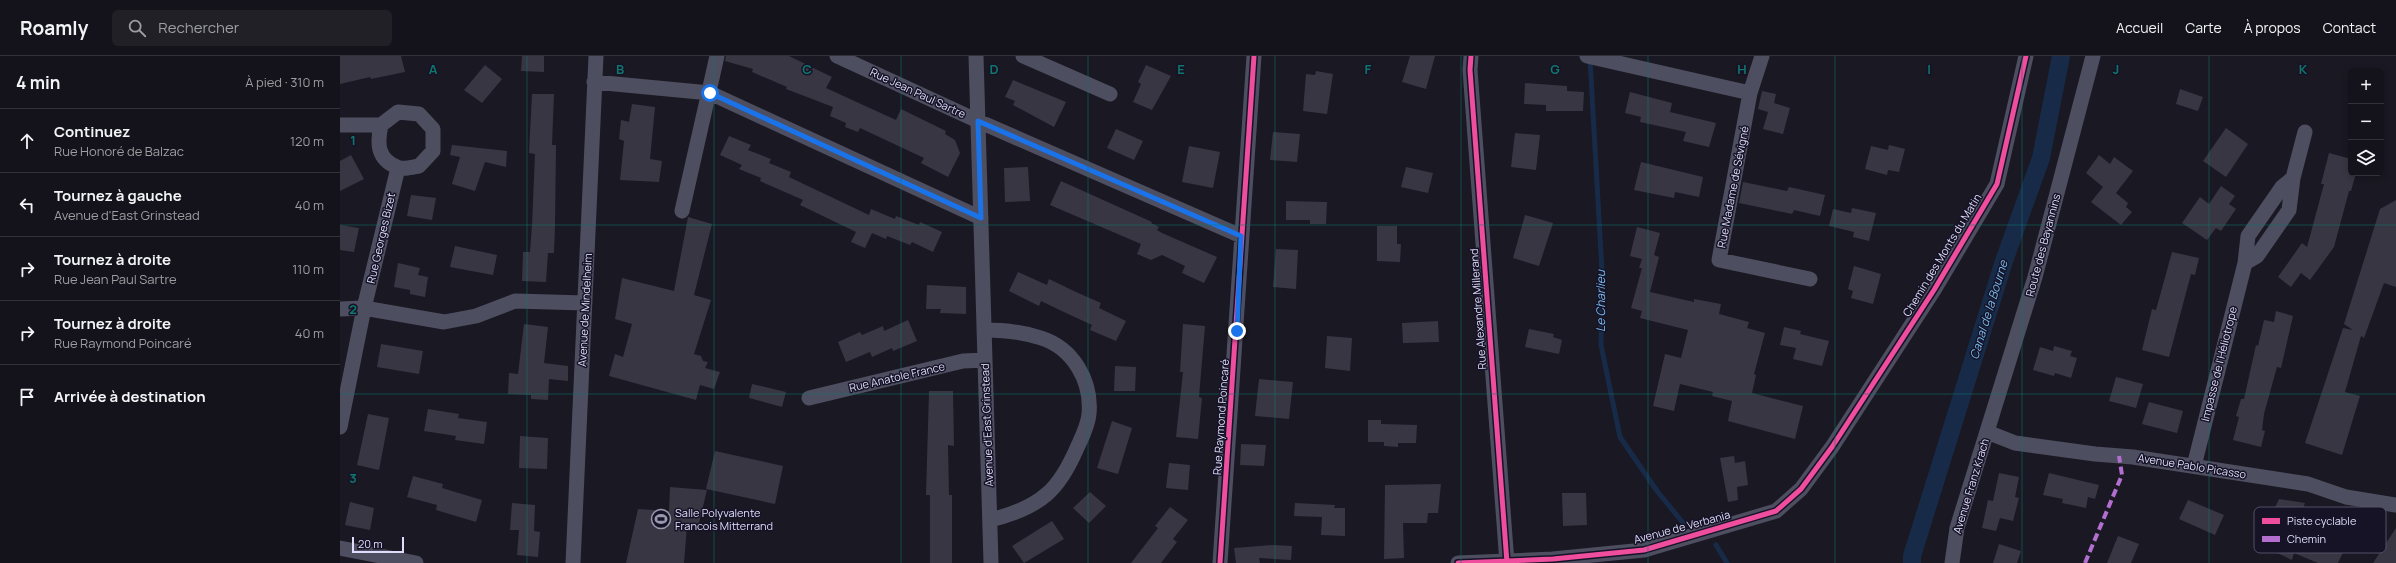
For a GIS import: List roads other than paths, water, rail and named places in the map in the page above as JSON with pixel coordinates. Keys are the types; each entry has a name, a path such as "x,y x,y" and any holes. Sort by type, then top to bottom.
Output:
{"street":[{"name":"Avenue de Mindelheim","path":"573,563 596,56"},
{"path":"682,211 710,93 717,56"},
{"name":"Rue Jean Paul Sartre","path":"837,56 978,121 1241,236"},
{"name":"Avenue d'East Grinstead","path":"976,56 991,563"},
{"path":"1022,56 1110,94"},
{"name":"Rue Raymond Poincaré","path":"1220,563 1237,331 1241,236 1254,56"},
{"name":"Rue Alexandre Millerand","path":"1471,56 1470,70 1507,562"},
{"path":"1587,56 1750,93"},
{"name":"Rue Madame de Sévigné","path":"1762,56 1750,93 1719,260 1810,279"},
{"name":"Chemin des Monts du Matin","path":"1832,447 1934,290 1997,184 2026,56"},
{"name":"Route des Bayannins","path":"1987,432 2035,277 2093,56"},
{"path":"594,82 710,93 981,218"},
{"path":"340,125 381,125 398,112 419,114 433,129 433,151 419,166 398,168 383,158 377,142 381,125"},
{"name":"Impasse de l'Héliotrope","path":"2194,466 2245,263 2257,256 2289,210 2293,178 2305,132"},
{"name":"Rue Georges Bizet","path":"340,427 364,308 398,168"},
{"path":"340,309 364,308 444,322 476,316 515,301 585,303"},
{"path":"984,330 1003,330 1041,338 1059,347 1074,360 1089,393 1089,415 1084,432 1063,475 1048,493 1016,514 990,520"},
{"name":"Rue Anatole France","path":"809,398 964,361 984,360"},
{"name":"Avenue Pablo Picasso","path":"1987,432 2015,442 2194,466 2308,484 2346,497 2396,505"},
{"name":"Avenue Franz Krach","path":"1952,563 1957,528 1987,432"},
{"name":"Avenue de Verbania","path":"1458,563 1553,559 1644,550 1776,511 1801,489 1832,447"},
{"path":"340,548 416,563"}],"waterway":[{"name":"Canal de la Bourne","path":"1912,563 1912,556 2004,261 2041,158 2061,56"},
{"name":"Le Charlieu","path":"1590,59 1602,272 1601,345 1620,437 1657,491 1684,524"},
{"name":"Le Charlieu","path":"1716,545 1727,563"}],"place":[{"name":"Salle Polyvalente Francois Mitterrand","path":"661,519"}]}
